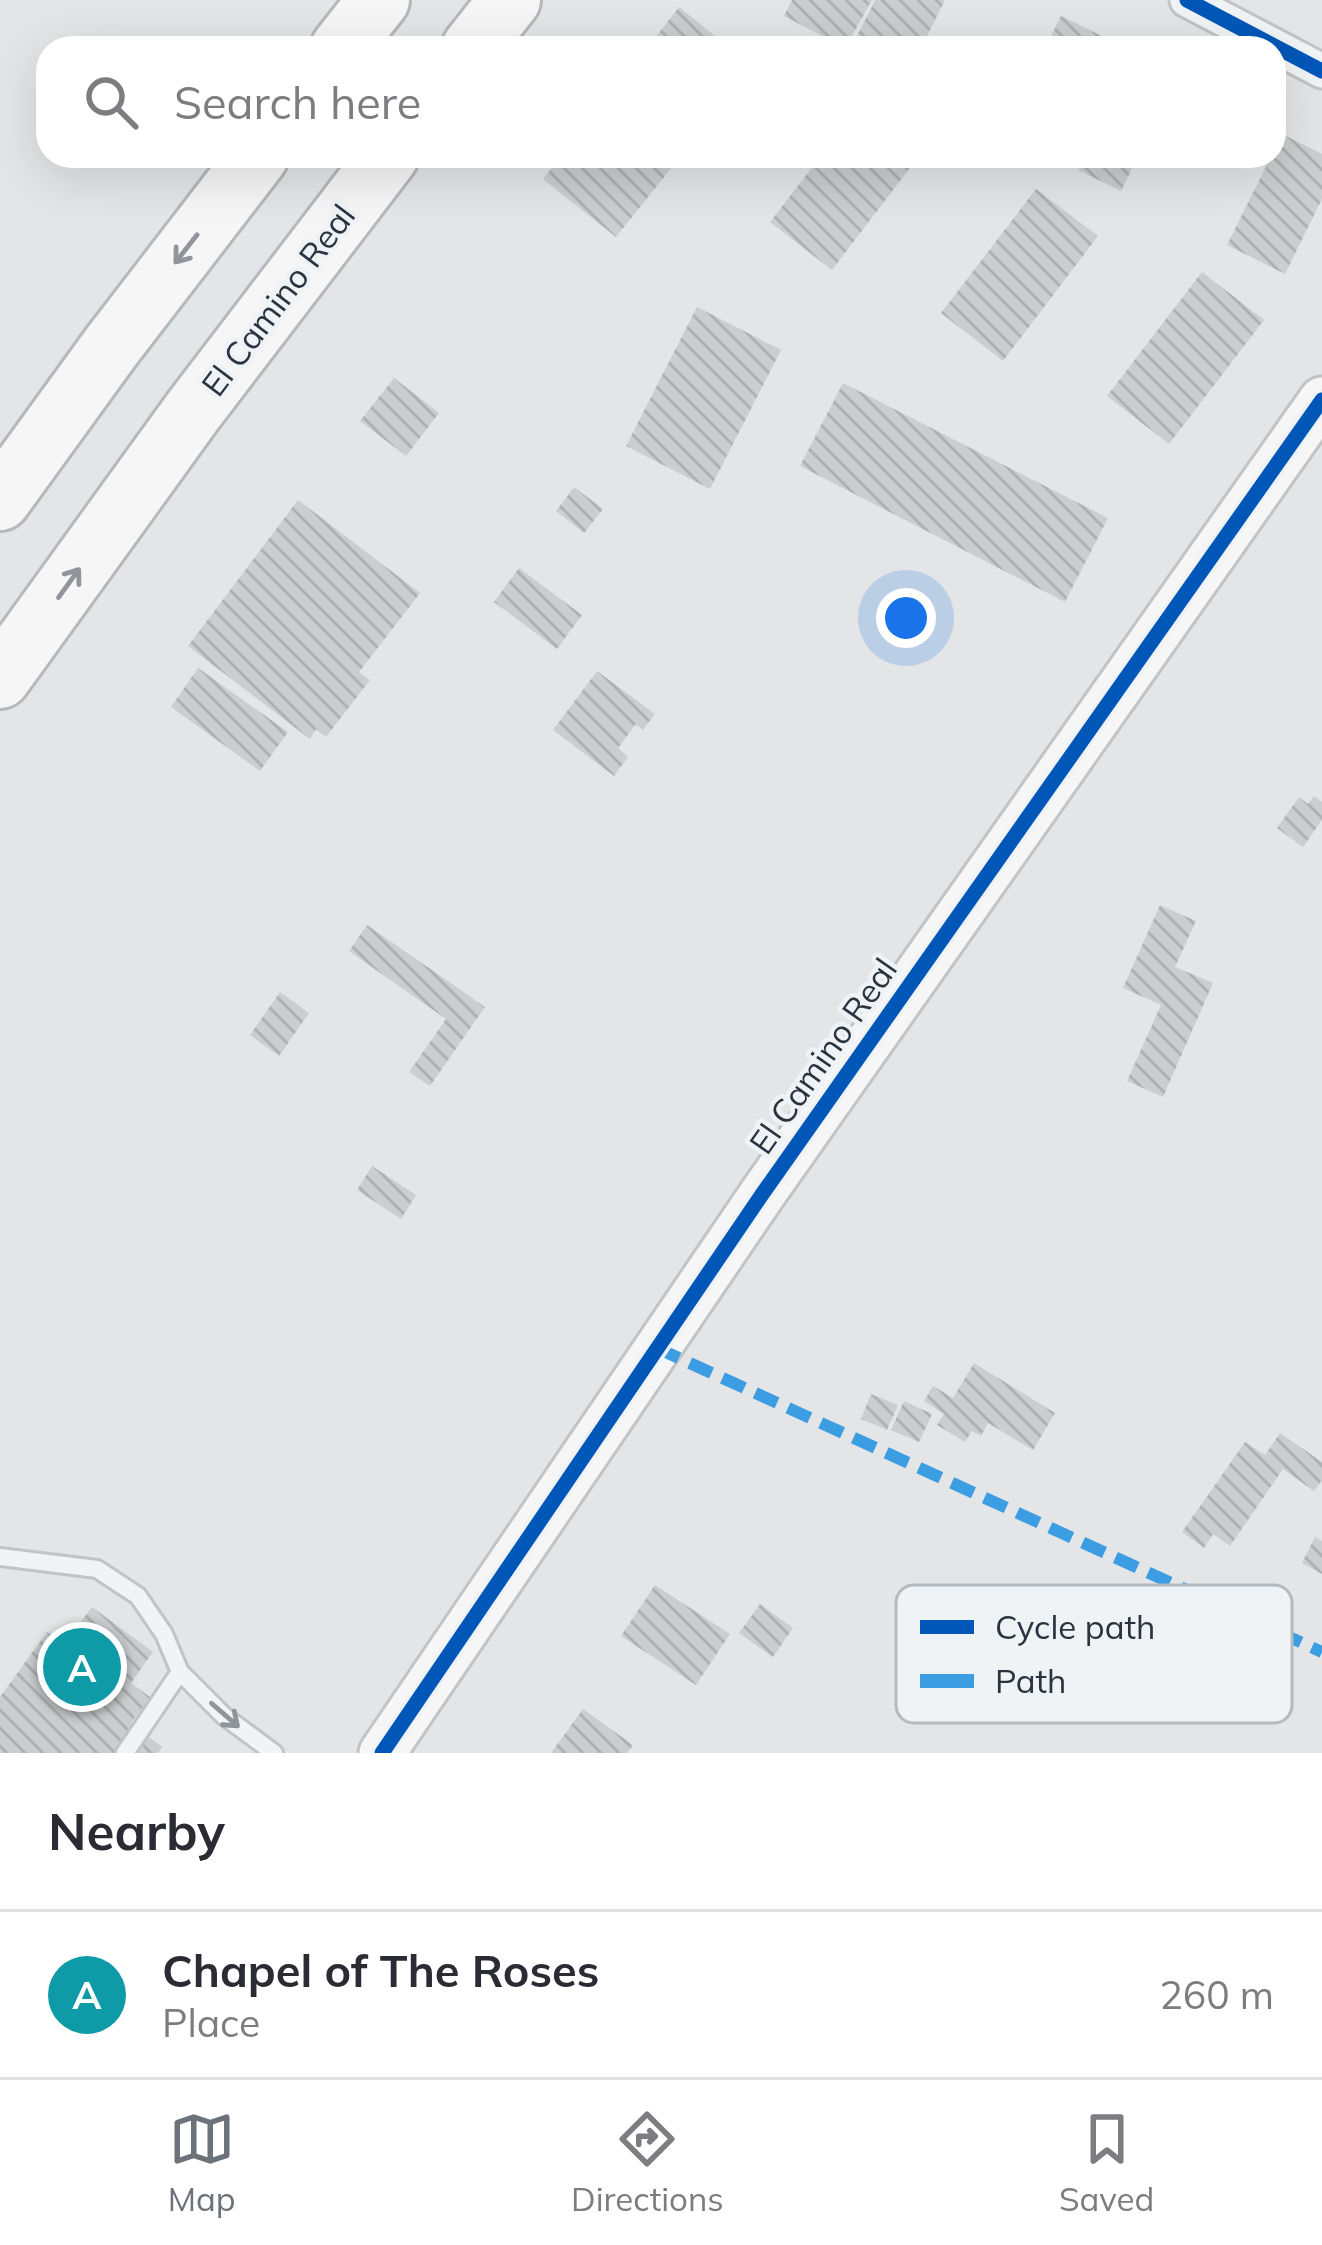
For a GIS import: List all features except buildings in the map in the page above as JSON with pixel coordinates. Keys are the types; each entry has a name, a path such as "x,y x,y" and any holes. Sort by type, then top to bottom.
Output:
{"highway":[{"path":"350,36 379,0"},
{"path":"482,36 510,0"},
{"path":"0,500 249,168"},
{"name":"El Camino Real","path":"0,678 193,411 379,168"}],"main road":[{"name":"El Camino Real","path":"382,1753 776,1174 1322,400"}],"street":[{"path":"1186,0 1255,36"},
{"path":"1286,52 1322,71"}],"lane":[{"path":"0,1557 97,1569 138,1596 164,1634 180,1672 224,1716 274,1753"},
{"path":"125,1753 180,1672"}],"marked path":[{"path":"657,1348 1175,1585"},
{"path":"1292,1638 1322,1652"}],"cycle path":[{"path":"1187,0 1255,36"},
{"path":"1286,52 1322,71"},
{"path":"382,1753 763,1193 1322,400"}],"place":[{"name":"Chapel of The Roses","path":"82,1667"}]}
